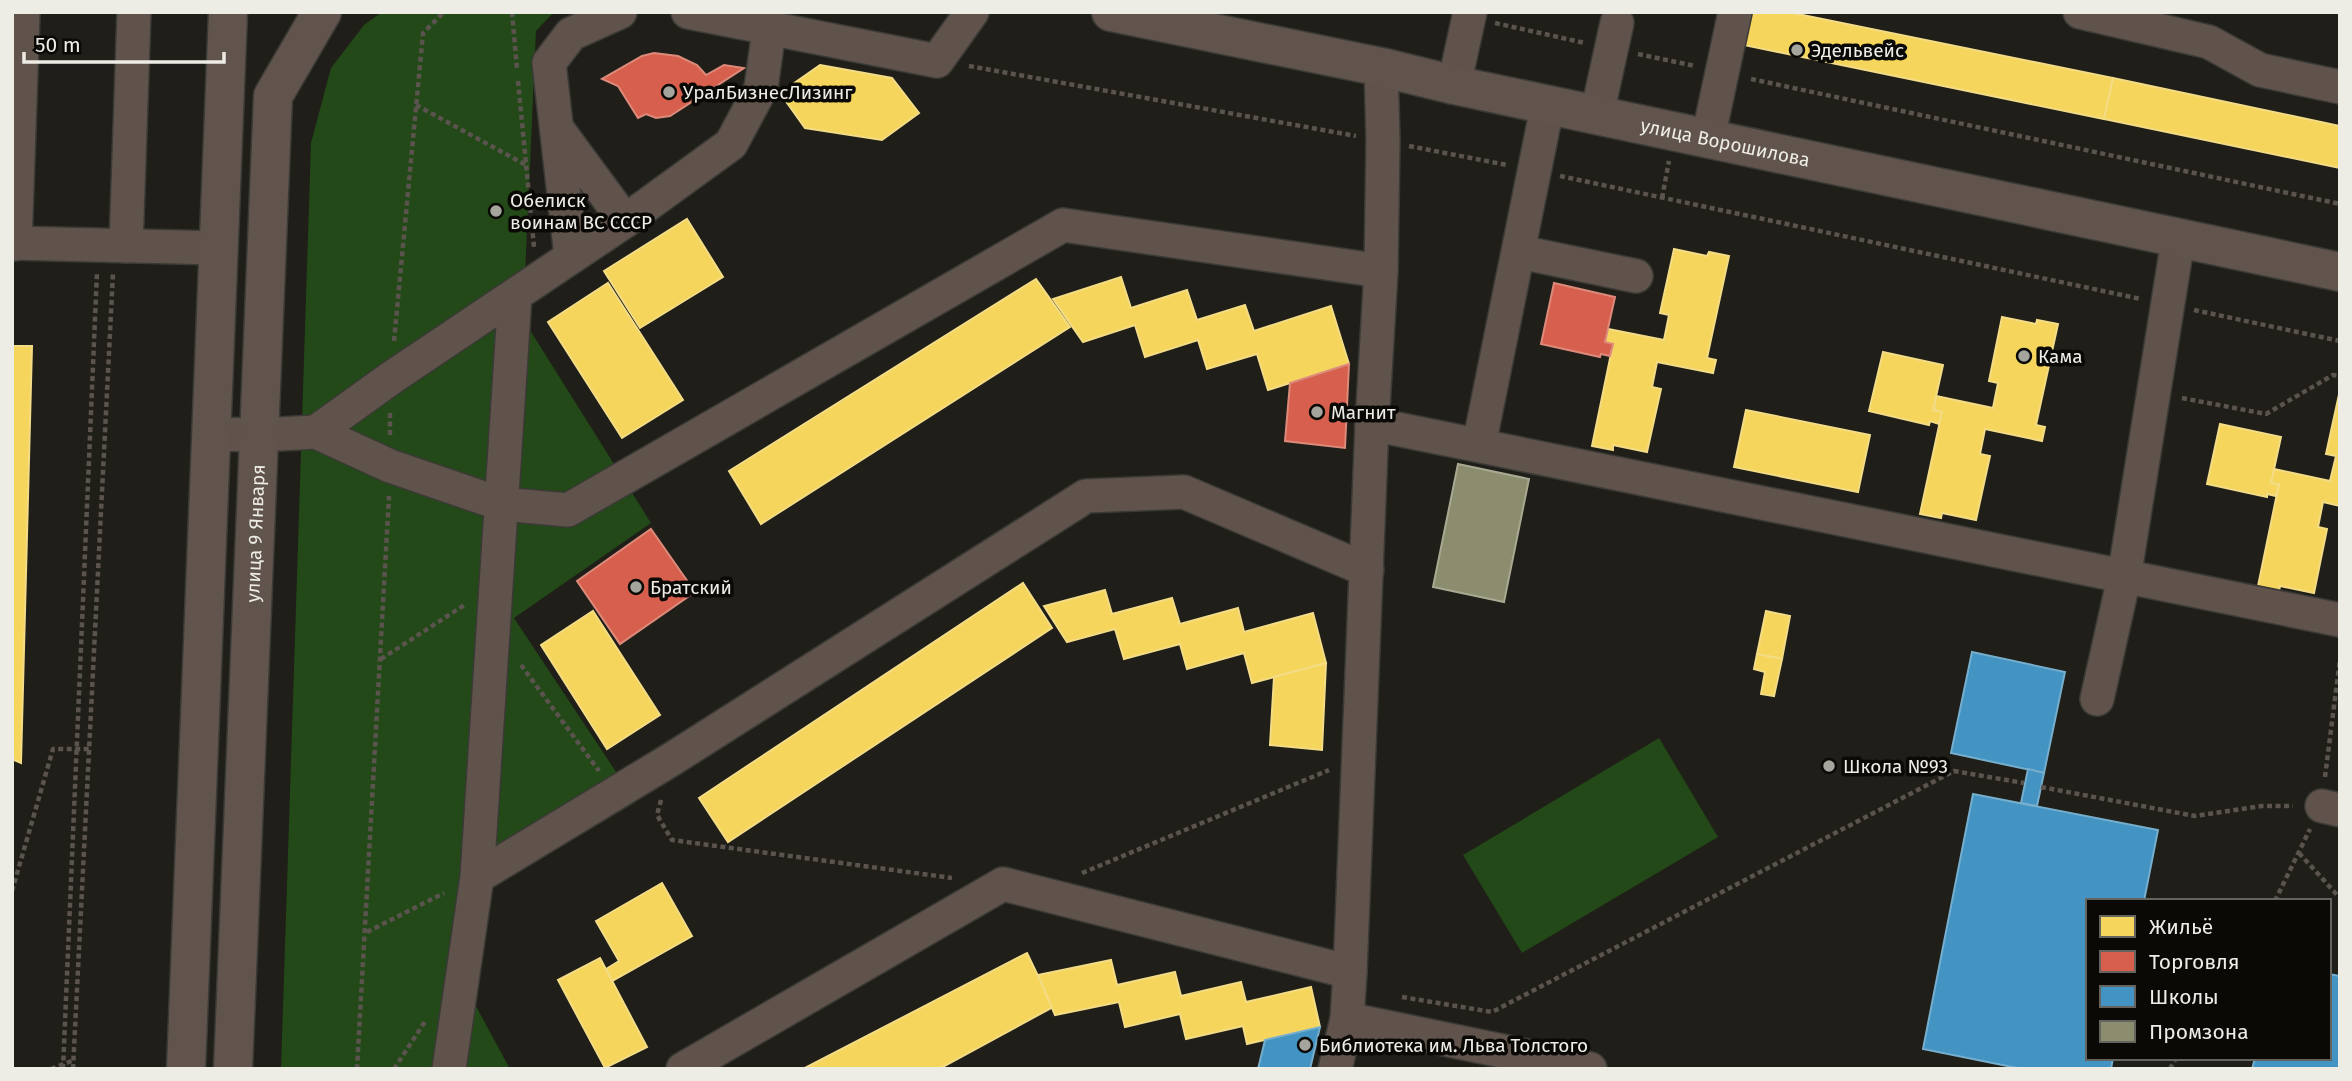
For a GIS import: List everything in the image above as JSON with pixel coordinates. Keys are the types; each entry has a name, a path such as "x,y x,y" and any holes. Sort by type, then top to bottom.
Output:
{"main road":[{"path":"186,1069 228,12"},
{"name":"улица 9 Января","path":"233,1069 273,96 322,12"},
{"name":"улица Ворошилова","path":"1111,12 1381,67 1454,85 2178,240 2340,272"}],"street":[{"path":"23,12 14,244 219,248"},
{"path":"113,246 134,12"},
{"path":"571,256 549,64 571,34 620,12"},
{"path":"688,12 937,61 972,12"},
{"path":"1708,138 1735,12"},
{"path":"2080,12 2209,42 2260,70 2340,86"},
{"path":"1454,85 1469,15"},
{"path":"316,432 391,378 625,221 731,144 761,88 769,30"},
{"path":"1597,114 1614,36"},
{"path":"1335,1069 1347,1019 1350,972 1372,424 1381,271 1381,67"},
{"path":"1479,445 1548,103"},
{"path":"556,127 625,221"},
{"path":"211,434 316,432 390,466 502,504 568,510 1063,225 1381,271"},
{"path":"2097,699 2124,578 2178,240"},
{"path":"1520,251 1636,276"},
{"path":"449,1069 477,877 514,295"},
{"path":"1372,424 2340,620"},
{"path":"477,877 672,759 1086,496 1184,492 1367,570"},
{"path":"683,1069 1003,884 1350,972"},
{"path":"1347,1019 1590,1069"}],"path":[{"path":"357,1069 381,659 390,466 391,378 423,33 444,12"},
{"path":"512,12 534,245 529,266 515,283 514,295"},
{"path":"1469,15 1614,36 1722,72 2340,204"},
{"path":"937,61 1535,171 2340,341"},
{"path":"416,105 563,184"},
{"path":"63,1066 77,748 113,246"},
{"path":"73,1069 113,246"},
{"path":"2154,393 2266,414 2333,374 2340,376"},
{"path":"381,659 496,584"},
{"path":"493,626 616,794"},
{"path":"2276,899 2299,852 2331,808 2340,659"},
{"path":"12,891 53,749 89,748"},
{"path":"1036,893 1359,757"},
{"path":"672,759 657,815 672,840 1003,884"},
{"path":"1392,996 1492,1012 1954,771 2024,783"},
{"path":"2041,788 2195,816 2262,806 2331,808"},
{"path":"2299,852 2340,898"},
{"path":"366,932 477,877"},
{"path":"51,1069 74,1060"}],"green space":[{"path":"382,12 554,12 536,31 523,319 651,523 514,618 636,802 483,893 471,997 510,1069 281,1069 311,143 331,68 364,25"},
{"path":"1659,738 1718,837 1522,953 1463,855"}],"building: Жильё":[{"path":"1751,12 1788,12 2113,78 2104,119 1744,45"},
{"path":"820,65 892,78 919,113 882,140 805,128 780,93"},
{"path":"2113,78 2340,126 2340,168 2104,119"},
{"path":"687,219 723,277 640,328 604,271"},
{"path":"1674,249 1707,256 1709,252 1729,256 1707,358 1716,360 1713,373 1657,362 1652,387 1661,389 1647,452 1613,445 1613,450 1592,446 1613,344 1605,342 1608,329 1664,340 1669,315 1660,313"},
{"path":"1121,277 1131,308 1187,290 1197,320 1245,305 1254,331 1331,306 1349,364 1268,390 1257,354 1207,369 1198,340 1145,357 1135,325 1083,342 1053,299"},
{"path":"1036,279 1070,327 761,524 729,471"},
{"path":"608,283 683,400 622,438 548,322"},
{"path":"2002,317 2036,324 2037,320 2058,324 2036,425 2045,427 2042,441 1985,429 1980,454 1990,456 1976,520 1942,513 1941,518 1920,514 1942,412 1934,410 1936,396 1993,408 1998,383 1989,381"},
{"path":"12,346 32,346 21,763 12,759"},
{"path":"1883,352 1943,365 1933,410 1942,412 1939,424 1930,421 1929,425 1869,411"},
{"path":"2340,390 2340,506 2323,502 2318,527 2327,529 2314,593 2280,586 2279,591 2258,586 2279,484 2271,483 2274,469 2330,481 2336,456 2326,454"},
{"path":"1746,410 1870,435 1858,492 1734,467"},
{"path":"2220,424 2281,437 2271,483 2279,485 2276,496 2267,494 2267,497 2207,484"},
{"path":"1023,583 1052,628 728,842 699,798"},
{"path":"1105,590 1112,614 1172,598 1180,624 1238,608 1244,632 1313,613 1326,663 1252,683 1244,653 1187,669 1180,644 1124,659 1115,629 1067,642 1044,606"},
{"path":"593,611 660,715 607,749 541,645"},
{"path":"1766,611 1790,616 1782,659 1757,654"},
{"path":"1757,654 1782,659 1774,696 1761,694 1765,672 1754,669"},
{"path":"1326,663 1322,750 1270,745 1274,677"},
{"path":"662,883 692,936 612,981 606,969 619,961 596,921"},
{"path":"1027,953 1053,1007 939,1069 803,1069"},
{"path":"600,958 647,1047 605,1068 558,980"},
{"path":"1111,960 1117,985 1175,972 1181,996 1241,982 1246,1002 1311,987 1320,1027 1247,1044 1243,1026 1186,1039 1180,1014 1125,1027 1119,1002 1055,1015 1038,975"}],"building: Торговля":[{"path":"654,53 678,56 697,65 706,75 724,65 744,68 670,116 656,118 646,114 638,118 618,86 602,79 642,56"},
{"path":"1554,283 1615,297 1605,342 1613,344 1610,356 1601,354 1600,357 1541,344"},
{"name":"Магнит","path":"1349,364 1345,448 1285,441 1290,383"},
{"name":"Братский","path":"651,529 695,592 620,644 577,581"}],"building: Школы":[{"path":"1972,652 2065,672 2044,773 1951,753"},
{"path":"2028,769 2044,773 2037,806 2021,803"},
{"path":"1973,794 2158,830 2144,899 2086,899 2086,1060 2113,1060 2111,1069 2022,1069 1923,1049"},
{"path":"2331,974 2340,976 2340,1069 2252,1069 2254,1060 2331,1060"},
{"path":"1320,1027 1310,1069 1258,1069 1265,1040"}],"building: Промзона":[{"path":"1458,464 1529,479 1504,602 1433,587"}],"place":[{"name":"Эдельвейс","path":"1797,50"},
{"name":"УралБизнесЛизинг","path":"669,92"},
{"name":"Обелиск воинам ВС СССР","path":"496,211"},
{"name":"Кама","path":"2024,356"},
{"name":"Магнит","path":"1317,412"},
{"name":"Братский","path":"636,587"},
{"name":"Школа №93","path":"1829,766"},
{"name":"Библиотека им. Льва Толстого","path":"1305,1045"}]}
